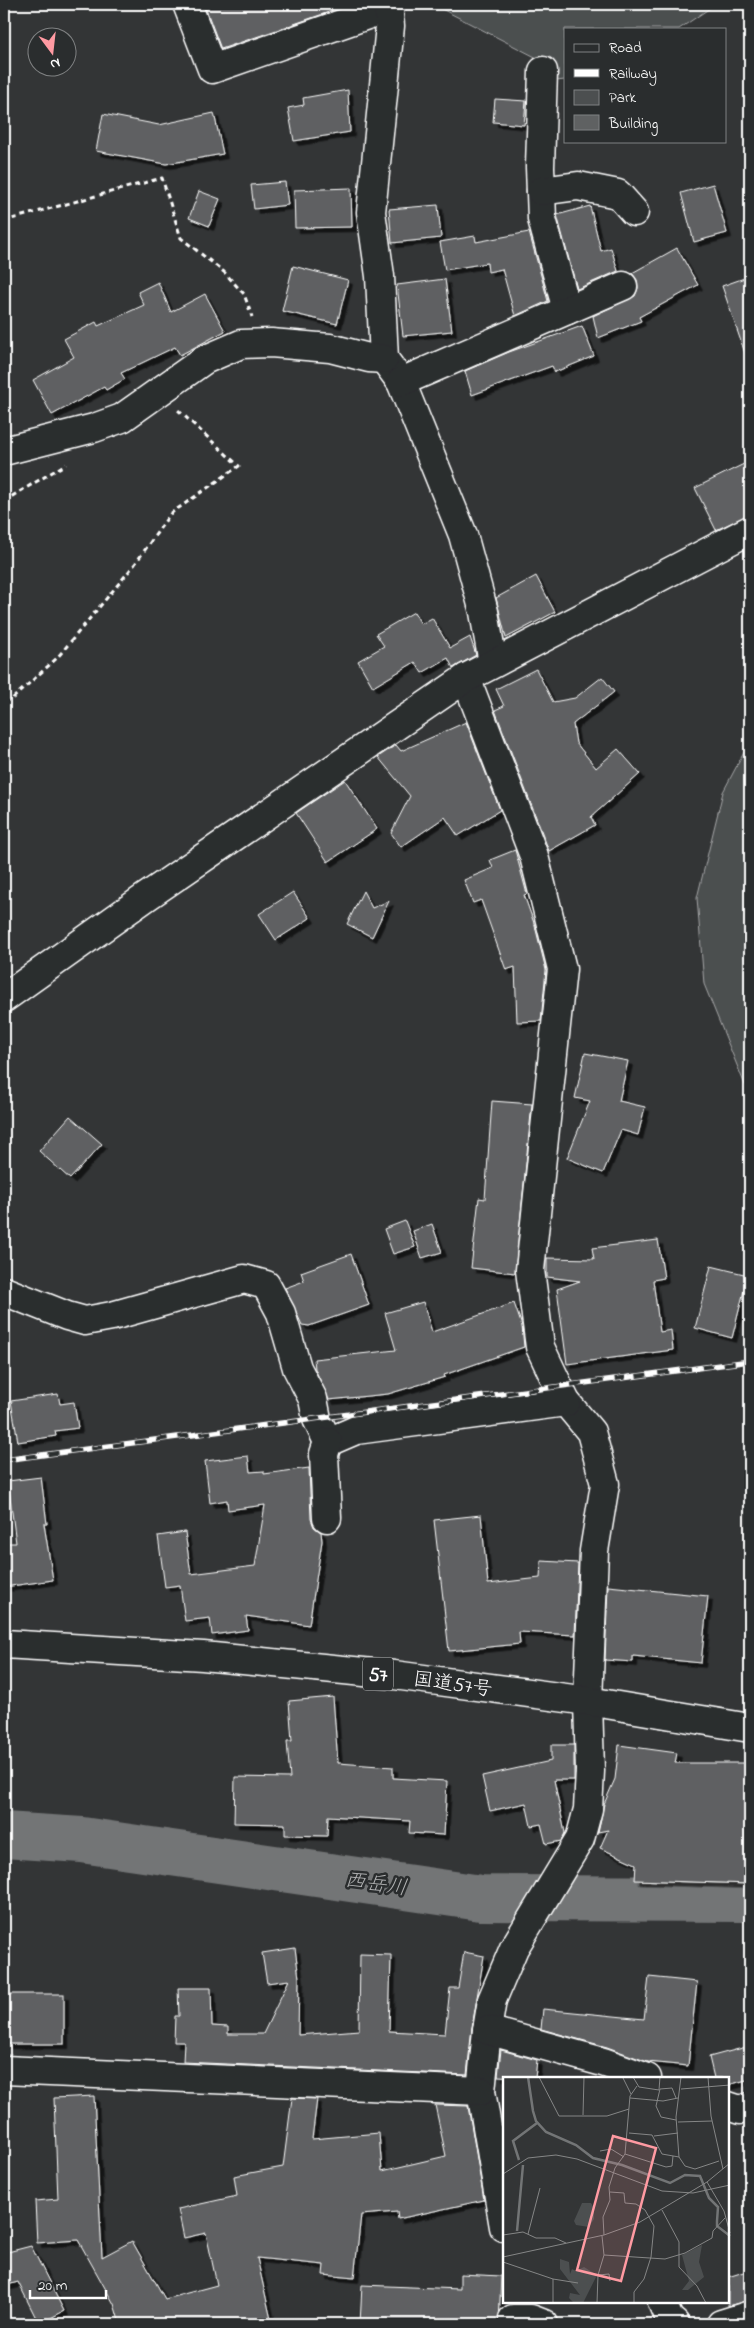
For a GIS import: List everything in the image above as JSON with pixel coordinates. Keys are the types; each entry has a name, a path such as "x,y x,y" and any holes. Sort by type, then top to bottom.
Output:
{"main road":[{"path":"187,4 212,69 389,5 390,26 370,212 380,276 384,359 401,382 463,535 484,612 493,663"},
{"path":"542,71 542,220 567,310"},
{"path":"541,191 578,186 618,194 634,212"},
{"path":"401,382 623,286"},
{"path":"4,451 94,428 122,418 204,360 241,344 330,348 369,358 384,359"},
{"path":"4,998 146,897 466,678 750,530"},
{"path":"466,678 534,856 562,969 530,1270 540,1347 566,1402 591,1432 605,1484 594,1551 588,1701 590,1771 588,1809 580,1839 514,1948 492,2000 487,2030 481,2091 503,2221"},
{"path":"4,1291 67,1316 85,1321 112,1316 244,1278 266,1285 281,1313 298,1368 313,1399 317,1419 328,1442 324,1454 327,1518"},
{"path":"328,1442 356,1430 566,1402"},
{"name":"国道57号","path":"4,1644 204,1656 394,1675 588,1701 750,1728"},
{"path":"487,2030 603,2062 644,2077"},
{"path":"4,2070 481,2091"},
{"path":"729,2106 740,2110 750,2107"},
{"path":"662,2303 670,2319 675,2324"},
{"path":"513,2315 544,2324"},
{"path":"721,2324 750,2315"}],"path":[{"path":"4,221 162,178 181,238 224,272 244,294 260,344"},
{"path":"4,701 12,699 57,658 135,564 170,514 239,466 171,403"},
{"path":"4,501 71,462"}],"green space":[{"path":"432,4 716,4 680,28 564,28 564,80 556,81 545,62"},
{"path":"750,741 750,1089 745,1085 704,984 697,898 723,792"}],"building":[{"path":"204,4 329,4 332,11 221,49"},
{"path":"348,90 350,132 294,141 288,108 304,105 303,98"},
{"path":"495,99 526,101 524,125 493,122"},
{"path":"214,113 223,154 166,164 96,151 103,114 159,125"},
{"path":"285,182 288,205 254,209 251,185"},
{"path":"713,184 727,233 694,242 681,193"},
{"path":"351,188 352,227 295,228 294,190"},
{"path":"199,191 220,199 209,226 189,218"},
{"path":"438,205 441,238 392,243 389,209"},
{"path":"590,206 601,251 611,248 618,271 577,289 557,215"},
{"path":"529,232 548,301 515,316 502,269 488,272 487,263 445,270 440,242 475,236 476,242"},
{"path":"677,248 698,285 639,317 641,321 598,338 593,316 635,296 638,288 637,280 632,273"},
{"path":"293,266 348,280 337,324 282,311"},
{"path":"750,276 750,359 747,359 722,286"},
{"path":"445,279 452,331 403,336 397,285"},
{"path":"158,282 171,312 205,294 225,331 180,355 175,347 121,373 125,379 106,390 104,387 52,415 33,380 74,357 64,339 96,322 98,326 144,305 138,292"},
{"path":"582,326 594,356 555,372 552,366 472,395 465,371 509,352"},
{"path":"750,461 750,514 716,530 695,488"},
{"path":"536,576 555,612 506,638 496,598"},
{"path":"414,612 421,624 432,618 450,648 470,637 476,655 453,668 448,658 422,673 415,662 373,687 358,661 384,646 376,634"},
{"path":"536,669 553,702 575,698 602,677 614,692 573,724 576,743 596,768 618,749 640,774 591,817 595,825 549,851 495,710 504,706 496,689"},
{"path":"466,722 500,810 458,836 445,817 401,847 391,833 410,796 378,757 396,745 401,751"},
{"path":"345,780 377,829 328,862 296,813"},
{"path":"515,850 527,894 524,895 535,926 546,970 541,1021 517,1022 515,967 506,970 481,900 473,903 464,880 493,868 490,860"},
{"path":"363,891 372,908 389,901 372,937 347,924"},
{"path":"293,892 310,918 276,940 259,914"},
{"path":"585,1053 628,1061 619,1101 645,1107 638,1135 621,1130 603,1173 567,1158 590,1101 575,1098"},
{"path":"492,1101 532,1104 515,1273 471,1268 479,1198 485,1199"},
{"path":"70,1116 102,1144 70,1179 39,1151"},
{"path":"405,1221 415,1247 393,1254 384,1229"},
{"path":"432,1224 442,1252 422,1258 413,1231"},
{"path":"658,1240 664,1278 653,1280 660,1332 671,1330 673,1350 567,1364 557,1289 580,1281 547,1277 547,1258 594,1259 592,1248"},
{"path":"351,1254 369,1305 309,1326 302,1325 285,1288 304,1281 301,1272"},
{"path":"711,1266 748,1275 732,1338 695,1328"},
{"path":"423,1302 432,1332 514,1303 522,1326 524,1347 444,1375 445,1377 388,1394 329,1400 315,1369 314,1359 396,1350 385,1313"},
{"path":"58,1394 60,1404 74,1402 78,1428 55,1431 56,1436 18,1442 11,1401"},
{"path":"248,1456 250,1472 264,1471 264,1474 309,1468 311,1519 314,1527 321,1532 322,1541 309,1625 246,1616 248,1630 212,1635 210,1618 185,1621 180,1585 165,1587 158,1536 185,1532 191,1574 255,1566 265,1505 228,1510 227,1500 210,1503 205,1461"},
{"path":"41,1477 47,1524 44,1524 53,1580 4,1587 4,1543 16,1543 8,1481"},
{"path":"481,1515 488,1584 540,1578 541,1561 578,1563 575,1635 519,1632 520,1644 449,1651 434,1520"},
{"path":"608,1586 708,1596 701,1663 633,1656 633,1662 605,1660"},
{"path":"333,1697 338,1763 393,1767 393,1778 447,1781 444,1835 409,1833 410,1821 328,1816 327,1836 285,1835 285,1824 234,1823 235,1777 290,1778 287,1741 292,1741 289,1701"},
{"path":"551,1745 574,1745 574,1780 554,1780 565,1833 561,1841 546,1844 541,1824 531,1826 526,1803 490,1811 482,1776 551,1761"},
{"path":"619,1745 677,1753 675,1763 750,1763 750,1884 635,1880 636,1864 600,1848 608,1830 598,1832 604,1804 615,1779"},
{"path":"295,1948 299,1978 298,2035 359,2030 360,1954 391,1955 389,2031 445,2034 450,1988 458,1988 464,1952 484,1956 472,2027 467,2075 183,2062 184,2042 174,2042 175,2016 179,2016 178,1988 211,1988 212,2026 228,2027 228,2034 263,2034 289,1980 267,1983 262,1953"},
{"path":"649,1977 697,1982 688,2066 648,2062 607,2047 541,2029 543,2009 644,2019"},
{"path":"5,1994 64,1994 64,2044 5,2044"},
{"path":"750,2046 750,2079 729,2085 729,2077 714,2077 709,2057"},
{"path":"501,2050 537,2060 535,2077 498,2076"},
{"path":"94,2096 102,2257 132,2241 165,2299 217,2285 206,2233 184,2238 178,2209 237,2196 234,2176 283,2167 292,2098 317,2099 312,2139 379,2133 382,2171 446,2156 435,2105 468,2106 484,2200 398,2219 397,2212 361,2215 354,2278 323,2275 324,2265 257,2258 272,2324 120,2324 114,2304 78,2240 37,2243 35,2201 58,2199 54,2098"},
{"path":"31,2246 64,2311 39,2324 18,2282 4,2286 4,2253"},
{"path":"750,2270 750,2300 728,2306 729,2277"},
{"path":"460,2274 501,2276 499,2324 360,2324 362,2285 460,2289"}],"waterway":[{"name":"西岳川","path":"4,1835 82,1840 481,1898 750,1899"}],"railway":[{"path":"4,1460 750,1361"}]}
